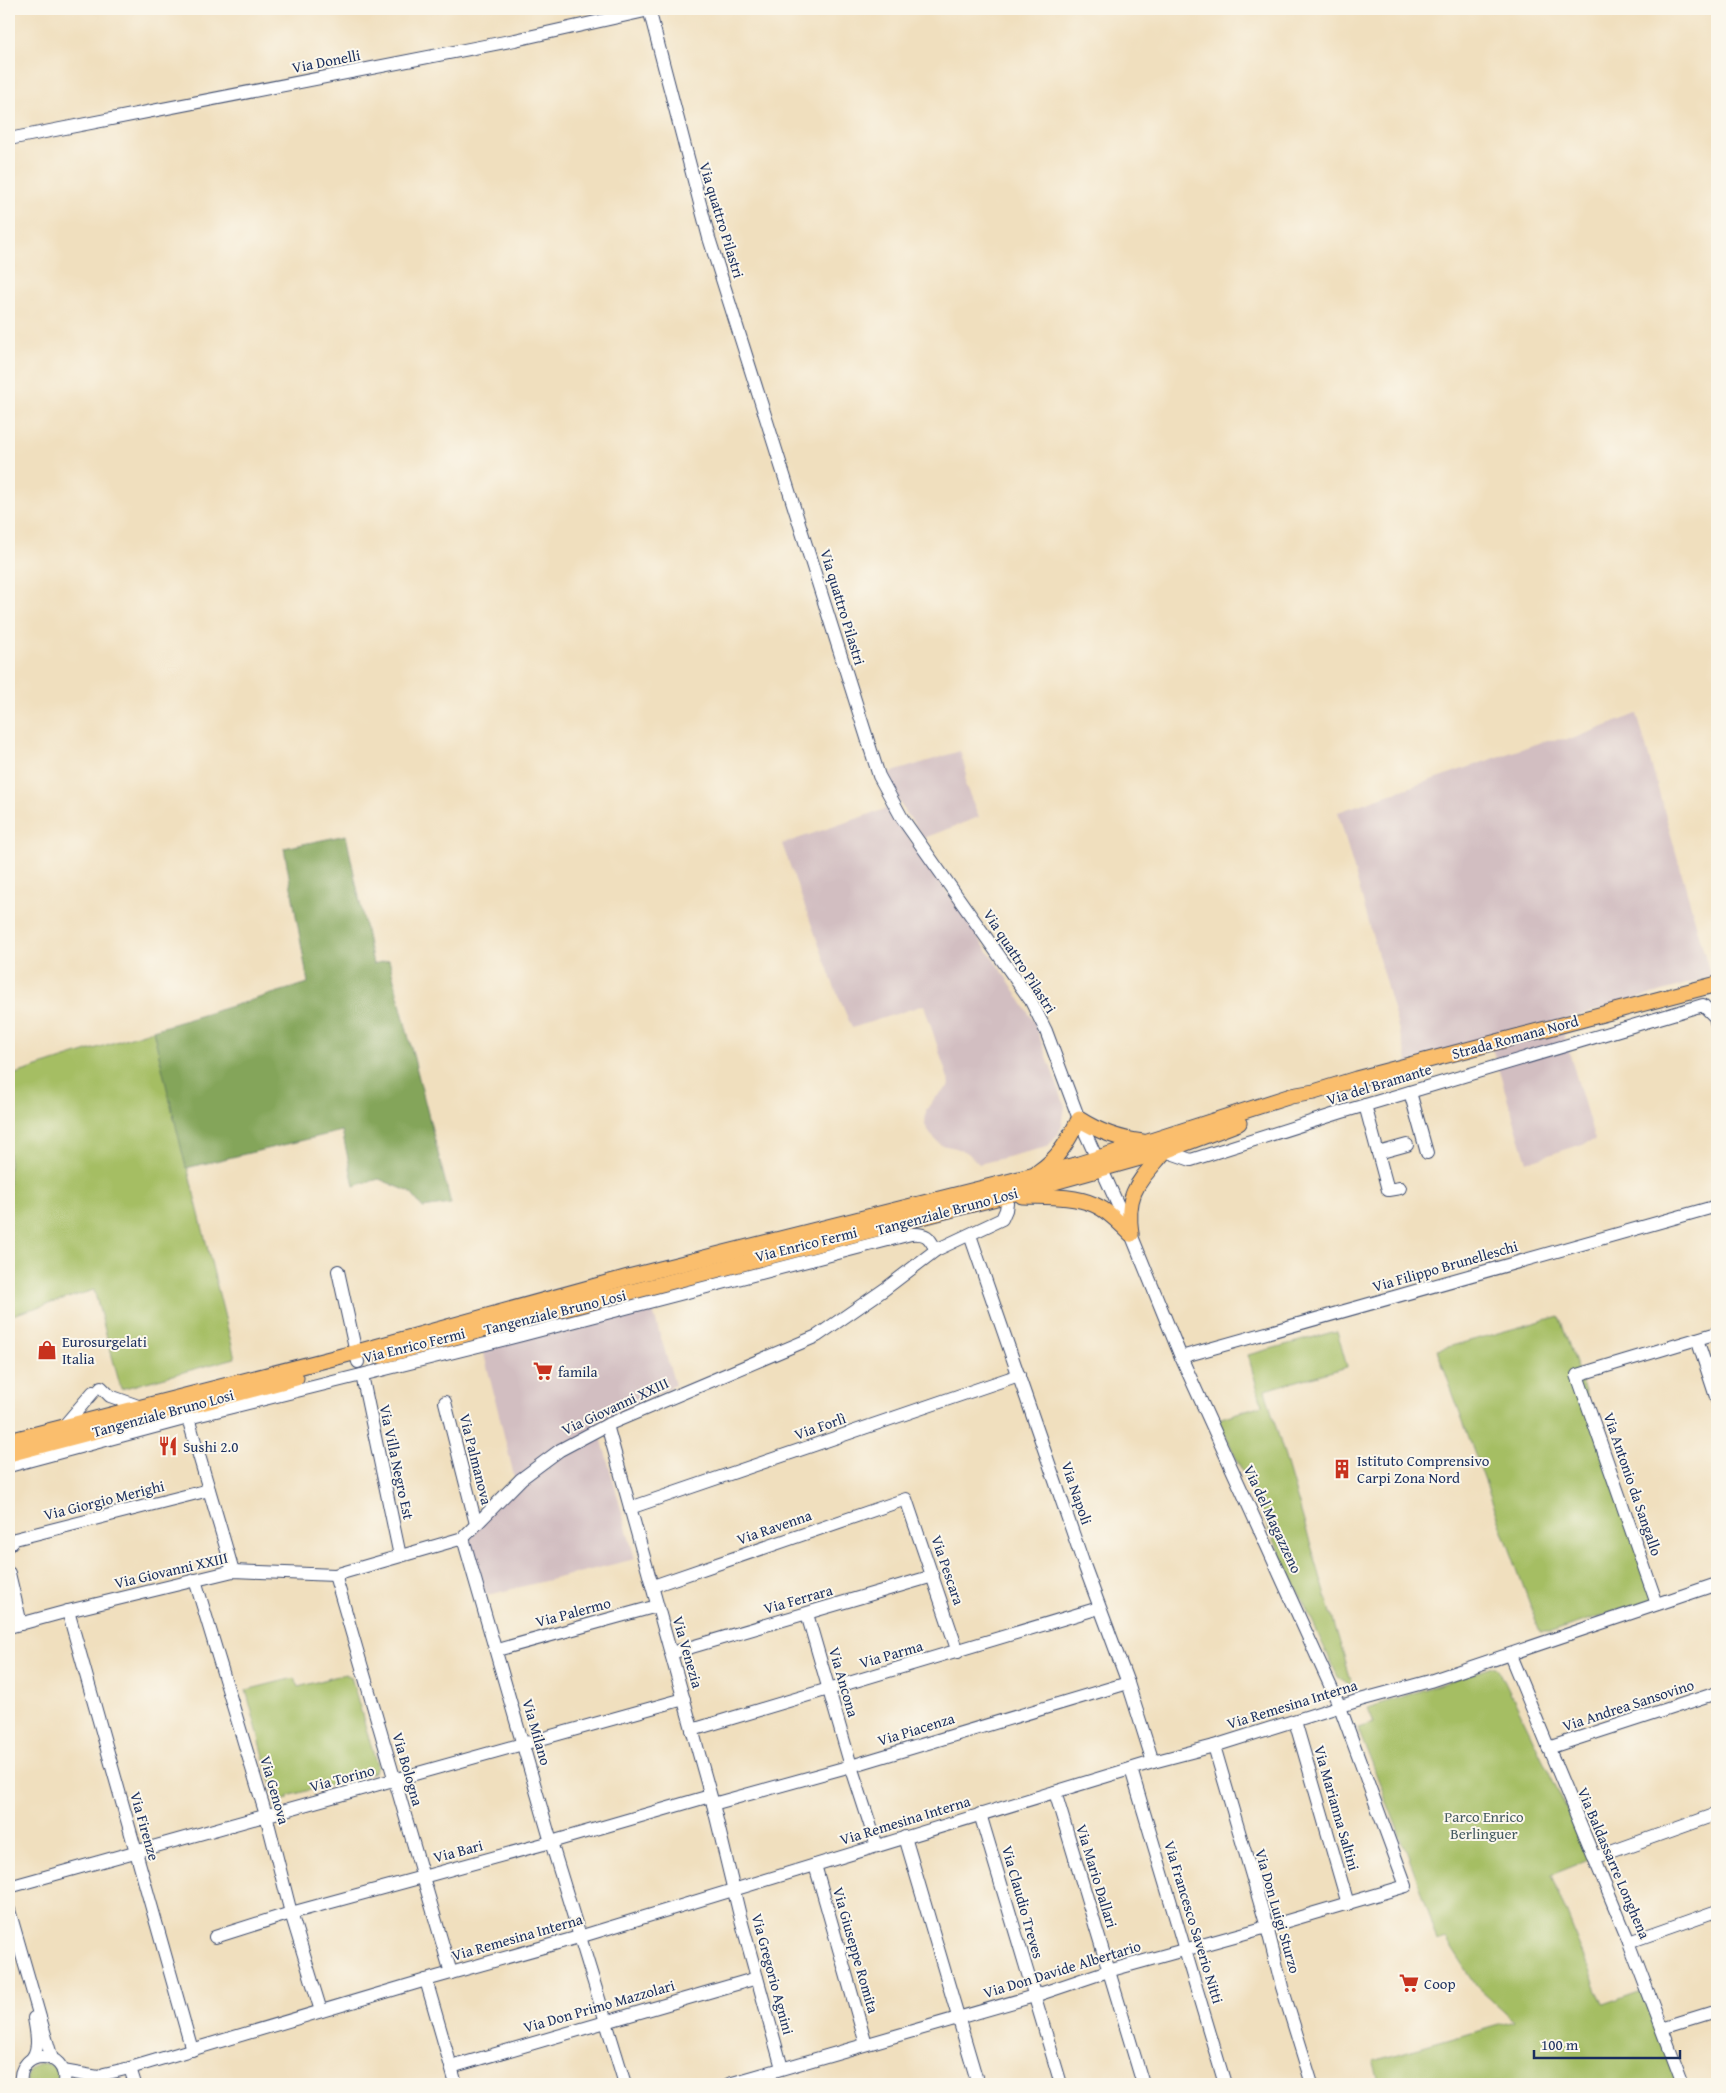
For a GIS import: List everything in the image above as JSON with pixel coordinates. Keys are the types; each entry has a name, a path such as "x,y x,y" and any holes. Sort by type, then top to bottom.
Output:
{"main road":[{"name":"Strada Romana Nord","path":"1099,1164 1149,1142 1291,1096 1314,1092 1356,1079 1717,984"},
{"name":"Strada Romana Nord","path":"1099,1164 1166,1150 1293,1102 1314,1092"},
{"path":"1030,1177 1050,1164 1059,1154 1067,1144 1079,1119 1093,1128 1110,1135 1128,1140 1149,1142"},
{"path":"1131,1234 1128,1214 1131,1198 1138,1184 1166,1150"},
{"name":"Tangenziale Bruno Losi","path":"9,1441 141,1407 359,1363 632,1276 1030,1177 1099,1164"},
{"name":"Tangenziale Bruno Losi","path":"9,1454 1008,1195 1099,1164"},
{"path":"1008,1195 1074,1199 1095,1205 1108,1213 1131,1234"},
{"path":"9,1438 24,1437"}],"street":[{"name":"Via Donelli","path":"9,139 515,40 650,10"},
{"name":"Via quattro Pilastri","path":"650,10 709,238 879,776 902,818 1031,1001 1046,1031 1079,1119 1099,1164"},
{"name":"Via del Bramante","path":"1166,1150 1190,1160 1365,1105 1703,1005 1716,1021"},
{"path":"1410,1092 1427,1153"},
{"path":"1365,1105 1388,1190 1400,1188"},
{"path":"1378,1153 1407,1145"},
{"name":"Via del Magazzeno","path":"1099,1164 1131,1234 1181,1357 1340,1706 1406,1886"},
{"name":"Via Giovanni XXIII","path":"15,1626 68,1611 233,1571 335,1575 463,1538 521,1479 560,1450 607,1425 817,1336 885,1290 936,1250 1002,1219 1006,1210 1008,1195"},
{"name":"Via Filippo Brunelleschi","path":"1181,1357 1717,1206"},
{"name":"Via Enrico Fermi","path":"9,1466 188,1418 359,1363 522,1335 911,1234 921,1233 927,1236 936,1250"},
{"name":"Via Napoli","path":"970,1235 1020,1374 1099,1608 1128,1683 1153,1762"},
{"name":"Via Villa Negro Est","path":"338,1271 400,1556"},
{"path":"1717,1333 1697,1339 1717,1400"},
{"name":"Via Antonio da Sangallo","path":"1657,1604 1577,1375 1697,1339"},
{"name":"Via Forlì","path":"630,1508 1020,1374"},
{"path":"64,1426 101,1392 141,1407"},
{"name":"Via Palmanova","path":"445,1402 476,1524"},
{"path":"188,1418 233,1571"},
{"name":"Via Venezia","path":"607,1425 712,1800 734,1888"},
{"name":"Via Giorgio Merighi","path":"9,1545 15,1538 209,1490"},
{"name":"Via Pescara","path":"906,1499 958,1652"},
{"name":"Via Ravenna","path":"653,1586 906,1499"},
{"name":"Via Milano","path":"463,1538 497,1650 551,1842 625,2084"},
{"path":"9,1572 15,1626"},
{"name":"Via Bologna","path":"335,1575 451,1973"},
{"name":"Via Ferrara","path":"671,1653 933,1576"},
{"name":"Via Genova","path":"195,1580 266,1815 291,1913 322,2010"},
{"name":"Via Remesina Interna","path":"72,2084 94,2081 104,2074 192,2050 322,2010 579,1936 1153,1762 1214,1746 1510,1655 1717,1584"},
{"name":"Via Palermo","path":"497,1650 657,1606"},
{"name":"Via Parma","path":"692,1730 958,1652 1099,1608"},
{"name":"Via Firenze","path":"68,1611 192,2050"},
{"name":"Via Ancona","path":"807,1614 851,1766 877,1846"},
{"name":"Via Baldassarre Longhena","path":"1510,1655 1630,1942 1683,2084"},
{"name":"Via Piacenza","path":"712,1800 851,1766 1128,1683"},
{"name":"Via Andrea Sansovino","path":"1548,1748 1717,1693"},
{"name":"Via Torino","path":"9,1887 684,1699"},
{"name":"Via Marianna Saltini","path":"1295,1721 1348,1904"},
{"name":"Via Don Luigi Sturzo","path":"1214,1746 1267,1927 1282,1987 1312,2084"},
{"name":"Via Francesco Saverio Nitti","path":"1131,1769 1225,2084"},
{"name":"Via Mario Dallari","path":"1055,1792 1143,2084"},
{"name":"Via Bari","path":"215,1937 291,1913 712,1800"},
{"name":"Via Claudio Treves","path":"980,1814 1061,2084"},
{"path":"1594,1858 1717,1814"},
{"path":"905,1837 978,2084"},
{"name":"Via Giuseppe Romita","path":"815,1864 866,2044"},
{"name":"Via Don Davide Albertario","path":"729,2084 1034,1996 1108,1971 1406,1886"},
{"name":"Via Gregorio Agnini","path":"734,1888 782,2068"},
{"path":"9,1910 52,2059"},
{"path":"1630,1942 1717,1911"},
{"name":"Via Don Primo Mazzolari","path":"450,2067 757,1978"},
{"path":"426,1980 456,2084"},
{"path":"20,2084 20,2074 36,2052 32,1988"},
{"path":"1662,2028 1717,2012"},
{"path":"30,2061 44,2057 52,2059 59,2064 63,2071 64,2084"},
{"path":"130,2068 135,2084"},
{"name":"Via Remesina Interna","path":"63,2071 94,2081"}],"shaded area":[{"path":"1637,714 1711,977 1560,1021 1595,1140 1527,1162 1490,1042 1408,1063 1338,812 1547,740 1572,739"},
{"path":"960,751 966,771 965,784 979,817 924,838 902,807 886,774"},
{"path":"888,808 1010,983 1034,1022 1065,1106 1062,1126 1058,1135 1047,1147 979,1164 968,1153 941,1145 930,1134 925,1125 926,1110 934,1099 950,1085 924,1005 852,1028 834,986 782,844"},
{"path":"650,1301 675,1385 597,1423 635,1559 480,1597 465,1537 516,1484 481,1342"}],"green space":[{"path":"346,835 373,964 389,960 451,1204 423,1208 410,1192 379,1179 354,1186 342,1131 186,1168 153,1030 308,983 284,848"},
{"path":"153,1030 235,1358 121,1389 94,1290 9,1316 9,1076"},
{"path":"1559,1316 1656,1598 1551,1632 1540,1632 1437,1350"},
{"path":"1337,1331 1347,1367 1265,1390 1353,1687 1338,1677 1218,1419 1262,1405 1248,1355"},
{"name":"Parco Enrico Berlinguer","path":"1492,1667 1499,1669 1591,1859 1551,1875 1603,2005 1643,1991 1677,2084 1380,2084 1373,2061 1514,2021 1477,1987 1446,1939 1437,1942 1416,1876 1358,1728 1374,1723 1368,1708"},
{"path":"345,1674 351,1677 377,1766 375,1772 288,1796 288,1799 276,1800 246,1690 294,1678 298,1687"},
{"path":"40,2063 49,2064 57,2069 59,2084 27,2084 29,2070"}],"place":[{"name":"Eurosurgelati Italia","path":"47,1350"},
{"name":"famila","path":"543,1371"},
{"name":"Sushi 2.0","path":"168,1446"},
{"name":"Istituto Comprensivo Carpi Zona Nord","path":"1342,1469"},
{"name":"Coop","path":"1409,1983"}]}
